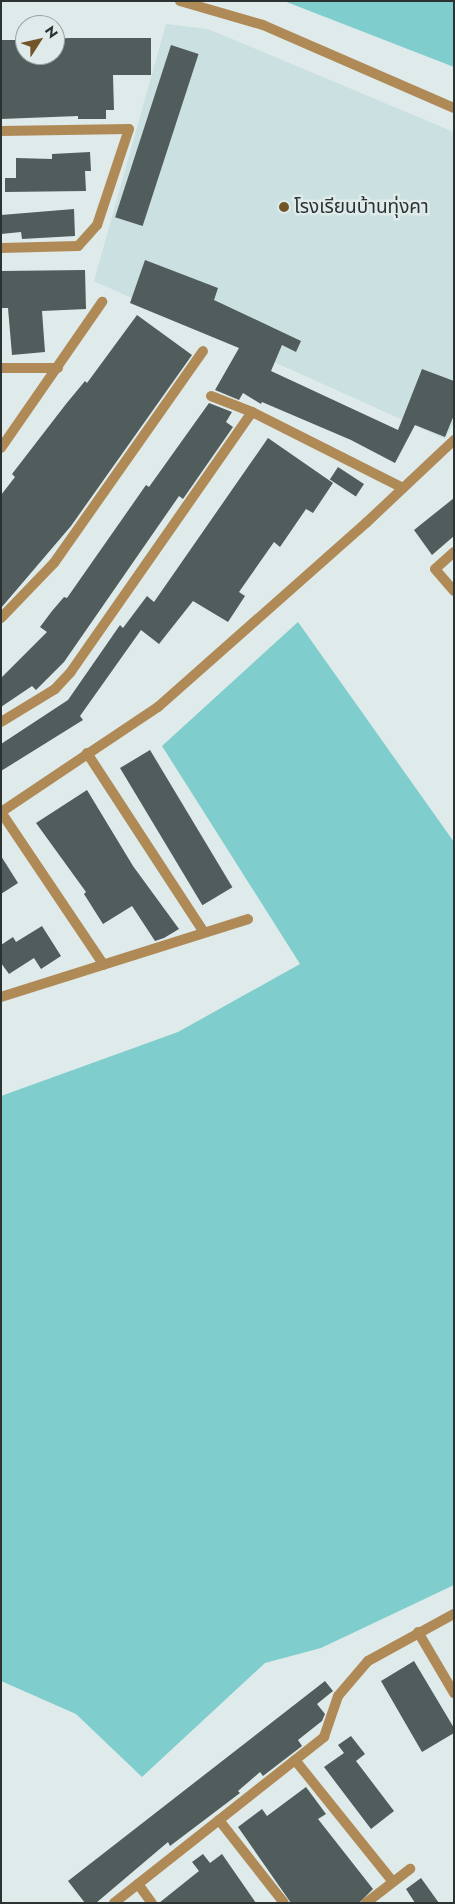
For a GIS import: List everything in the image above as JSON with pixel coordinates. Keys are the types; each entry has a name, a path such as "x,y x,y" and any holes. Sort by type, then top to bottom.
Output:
{"street":[{"path":"180,1 205,6 263,25 454,108"},
{"path":"1,130 129,129 98,225 78,246 1,248"},
{"path":"1,448 102,302"},
{"path":"1,618 54,563 203,351"},
{"path":"1,368 58,368"},
{"path":"211,396 252,412 403,488"},
{"path":"1,722 55,689 70,674 252,412"},
{"path":"104,965 1,812 158,707 454,440"},
{"path":"454,552 435,569 454,591"},
{"path":"87,753 203,931"},
{"path":"1,997 104,965 203,931 248,919"},
{"path":"114,1903 324,1737 338,1696 368,1661 454,1614"},
{"path":"418,1632 454,1693"},
{"path":"295,1760 393,1882"},
{"path":"219,1820 284,1903"},
{"path":"366,1903 410,1869"},
{"path":"138,1884 152,1903"}],"shaded area":[{"path":"284,1 454,1 454,67"},
{"name":"โรงเรียนบ้านทุ่งคา","path":"166,24 208,29 454,132 454,422 445,439 94,281"},
{"path":"298,622 454,842 454,1585 321,1648 265,1663 142,1777 76,1714 1,1681 1,1096 178,1032 300,964 162,746"}],"building":[{"path":"65,38 151,38 151,75 113,75 114,110 106,110 106,119 78,119 78,116 1,119 1,40 15,40 15,65 65,65"},
{"path":"171,45 199,54 143,226 115,217"},
{"path":"90,152 91,171 85,171 86,191 5,192 5,178 16,178 16,158 52,159 52,154"},
{"path":"74,209 75,236 22,239 21,232 1,234 1,215"},
{"path":"145,260 218,288 214,300 301,341 296,352 282,345 271,371 398,430 422,369 454,381 454,415 445,437 415,425 395,463 351,440 262,402 261,404 243,393 239,400 215,390 239,348 130,303"},
{"path":"85,270 86,309 42,311 45,352 12,355 8,308 1,308 1,271"},
{"path":"137,315 192,355 71,526 1,608 1,495 15,477 12,474 66,404 85,381 87,383"},
{"path":"209,403 232,412 226,422 233,427 183,499 179,496 64,662 36,690 32,686 1,707 1,678 47,632 40,627 64,597 67,598 146,485 149,487"},
{"path":"268,438 333,483 313,513 306,509 280,547 274,542 239,592 245,596 228,622 193,601 159,644 141,630 80,716 83,720 1,771 1,744 68,700 120,625 123,628 147,596 154,602"},
{"path":"338,467 364,484 356,496 330,480"},
{"path":"454,498 454,536 432,555 414,530"},
{"path":"150,750 232,887 202,905 120,768"},
{"path":"87,790 133,866 179,929 164,938 155,941 132,906 103,924 84,894 86,892 36,823"},
{"path":"1,856 18,883 1,894"},
{"path":"42,926 61,956 41,969 34,958 9,974 1,963 1,945 13,937 16,942"},
{"path":"414,1661 454,1728 454,1733 422,1752 381,1681"},
{"path":"325,1681 333,1691 317,1704 325,1714 322,1721 298,1740 302,1746 263,1776 260,1772 238,1791 240,1793 170,1846 168,1842 96,1903 85,1903 68,1881"},
{"path":"351,1736 365,1754 356,1761 394,1811 371,1829 324,1767 344,1753 338,1745"},
{"path":"306,1787 326,1814 318,1819 373,1889 359,1903 291,1903 238,1827 262,1809 267,1816"},
{"path":"203,1854 210,1863 222,1854 256,1903 159,1903 199,1871 192,1862"},
{"path":"421,1878 439,1903 415,1903 406,1889"}],"place":[{"name":"โรงเรียนบ้านทุ่งคา","path":"284,207"}]}
